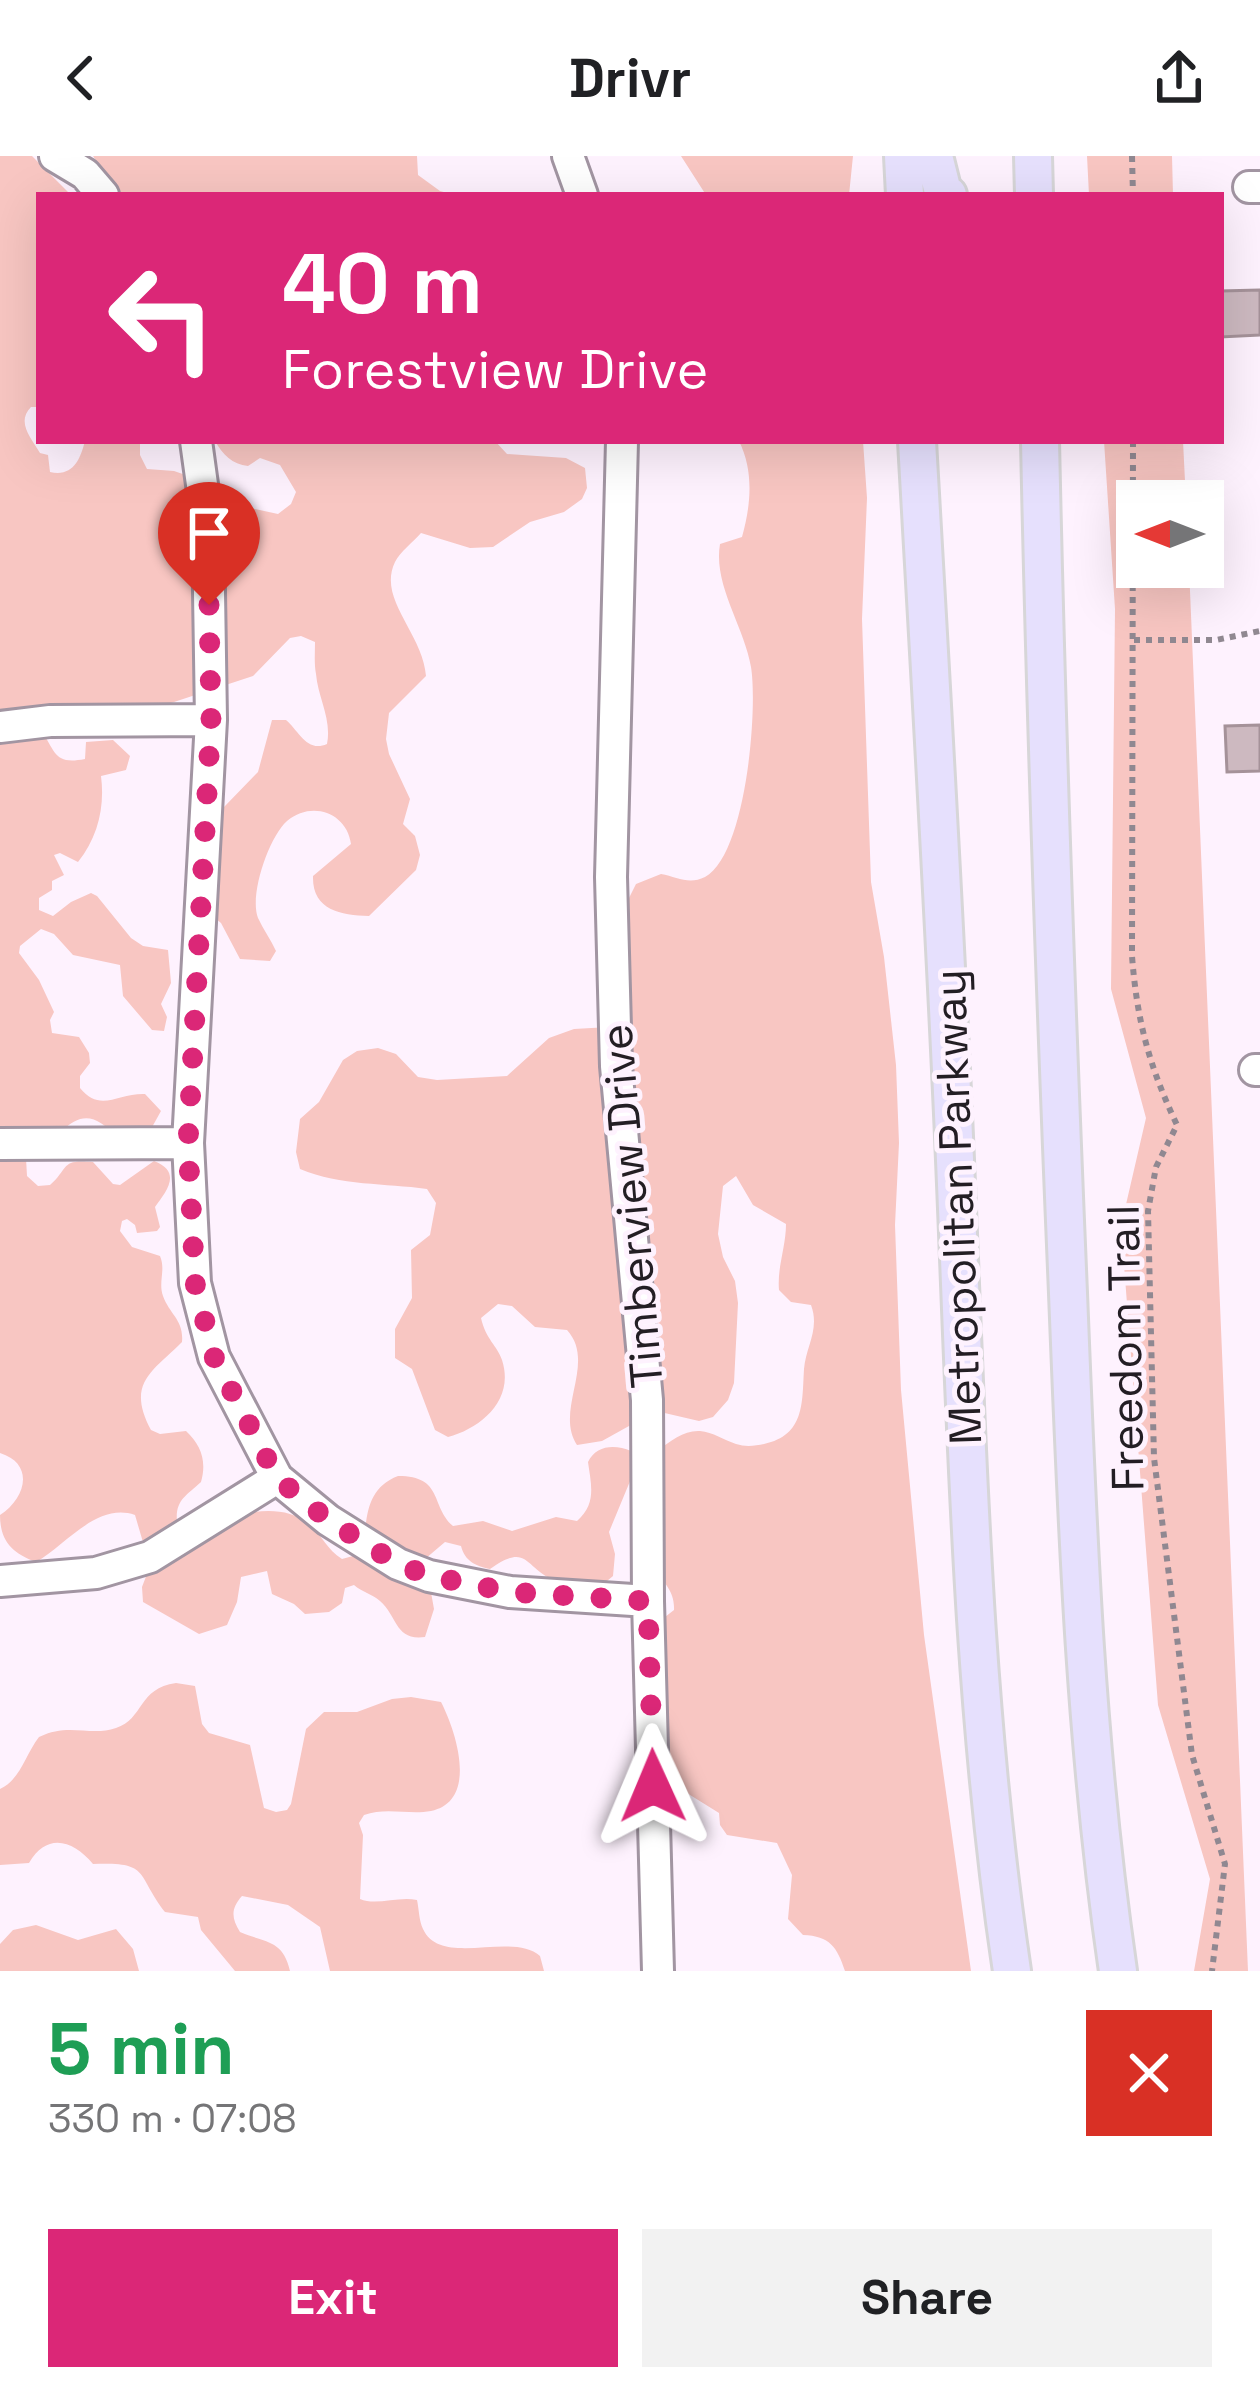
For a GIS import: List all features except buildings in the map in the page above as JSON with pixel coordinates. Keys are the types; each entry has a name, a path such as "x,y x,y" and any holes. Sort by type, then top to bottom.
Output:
{"main road":[{"path":"903,156 905,192"},
{"path":"934,156 943,192"},
{"name":"Metropolitan Parkway","path":"917,444 944,890 975,1612 989,1792 1012,1971"},
{"path":"1040,444 1051,893 1084,1648 1118,1971"}],"street":[{"path":"55,156 85,174 100,192"},
{"path":"568,156 581,192"},
{"path":"196,444 208,528 211,720 188,1143 192,1257 200,1314 214,1357 277,1478 328,1520 398,1564 429,1576 510,1592 648,1601"},
{"name":"Timberview Drive","path":"622,444 611,877 616,1066 647,1400 658,1971"},
{"path":"0,727 50,721 211,720"},
{"path":"0,1144 188,1143"},
{"path":"0,1581 124,1567 186,1537 277,1478"}],"path":[{"path":"1132,156 1133,192"},
{"name":"Freedom Trail","path":"1133,444 1132,956 1137,1016 1154,1078 1178,1125 1156,1167 1148,1211 1154,1458 1192,1755 1225,1864 1212,1971"},
{"path":"1134,640 1216,640 1260,631"}],"shaded area":[{"path":"0,156 32,156 68,192 36,192 36,407 27,413 25,424 40,453 48,455 50,472 70,469 84,444 140,444 147,469 174,471 203,481 224,526 236,523 246,507 278,514 291,504 296,492 280,465 260,458 248,466 237,463 217,444 498,444 507,454 566,458 585,468 587,488 582,499 564,512 530,522 493,547 470,548 421,533 395,562 392,589 426,676 389,713 386,739 410,799 403,824 415,836 420,855 416,870 369,916 338,912 317,896 313,876 351,844 343,824 317,811 287,821 262,867 256,908 276,951 270,961 240,959 221,923 209,913 224,807 258,772 272,720 286,720 314,746 327,744 315,642 301,636 290,638 253,676 171,703 105,713 42,732 57,755 67,760 85,759 86,742 113,740 130,756 126,770 101,776 98,821 78,862 54,855 64,875 52,881 52,890 39,898 39,910 53,916 71,902 91,893 97,896 131,938 143,946 168,950 171,983 161,1004 167,1017 164,1031 152,1030 123,996 120,965 73,955 54,934 41,929 20,946 19,953 54,1012 52,1033 79,1037 89,1053 80,1088 102,1101 145,1094 161,1111 151,1129 118,1137 90,1118 60,1133 24,1128 15,1133 26,1158 27,1176 38,1186 50,1185 75,1162 93,1162 113,1184 120,1185 154,1161 168,1171 170,1182 155,1207 157,1231 137,1233 127,1219 120,1231 132,1247 160,1256 163,1296 181,1328 182,1342 152,1371 141,1401 151,1430 160,1434 186,1431 201,1454 201,1482 183,1499 177,1522 186,1530 232,1516 280,1512 309,1524 342,1559 364,1553 373,1498 398,1476 413,1477 430,1487 453,1526 483,1521 512,1531 556,1517 577,1521 590,1501 588,1462 601,1449 631,1451 633,1474 609,1532 615,1554 613,1576 595,1591 556,1581 520,1557 490,1569 480,1566 468,1559 461,1546 445,1542 425,1559 434,1609 425,1637 402,1632 380,1601 354,1585 345,1588 342,1603 329,1612 305,1614 272,1594 267,1571 241,1577 227,1625 199,1634 143,1602 142,1587 150,1566 135,1515 108,1514 95,1520 36,1562 14,1550 5,1539 0,1515 21,1491 22,1473 11,1458 0,1453"},
{"path":"93,156 417,156 418,175 444,192 117,192"},
{"path":"681,156 853,156 849,192 704,192"},
{"path":"1087,156 1172,156 1173,192 1089,192"},
{"path":"740,444 863,444 867,498 862,619 871,882 896,1065 901,1390 924,1635 971,1971 845,1971 831,1944 803,1935 788,1919 792,1875 777,1843 727,1835 719,1813 666,1780 658,1725 666,1680 659,1636 674,1603 664,1581 650,1567 658,1450 694,1431 739,1445 761,1445 777,1440 794,1425 814,1322 811,1305 791,1302 779,1290 786,1224 753,1205 736,1176 723,1186 718,1234 738,1303 734,1383 728,1400 713,1417 699,1421 656,1411 602,1441 577,1445 570,1417 577,1372 575,1343 567,1330 535,1327 512,1306 498,1304 481,1318 502,1360 504,1388 483,1419 448,1437 435,1430 412,1369 395,1358 395,1329 412,1298 411,1250 430,1235 436,1203 427,1189 347,1181 300,1169 296,1152 300,1119 319,1102 343,1060 357,1051 378,1048 396,1054 418,1077 507,1076 549,1038 574,1029 609,1027 626,904 636,884 661,874 699,879 719,863 739,812 753,715 751,667 719,559 720,544 742,537 750,488"},
{"path":"1104,444 1183,444 1185,480 1116,480 1116,588 1190,588 1248,1971 1194,1971 1210,1879 1158,1705 1121,1226 1146,1118 1111,989 1115,609"},
{"path":"176,1683 195,1686 202,1724 209,1733 250,1745 264,1808 276,1812 291,1804 306,1729 324,1712 357,1712 411,1697 441,1702 460,1764 455,1794 446,1805 431,1811 364,1815 359,1823 363,1835 360,1899 417,1900 422,1926 432,1940 461,1948 528,1949 540,1956 544,1971 330,1971 320,1927 288,1905 242,1896 234,1913 240,1932 278,1947 290,1971 235,1971 201,1930 198,1917 165,1912 133,1868 93,1864 77,1849 60,1843 44,1847 29,1863 0,1865 0,1789 18,1773 39,1737 116,1728 132,1718 155,1691"},
{"path":"36,1925 78,1940 116,1929 133,1949 139,1971 0,1971 0,1944 13,1930"}],"route":[{"path":"209,605 211,720 188,1143 195,1283 214,1357 277,1478 328,1520 398,1564 465,1585 510,1592 648,1601 653,1786"}]}
